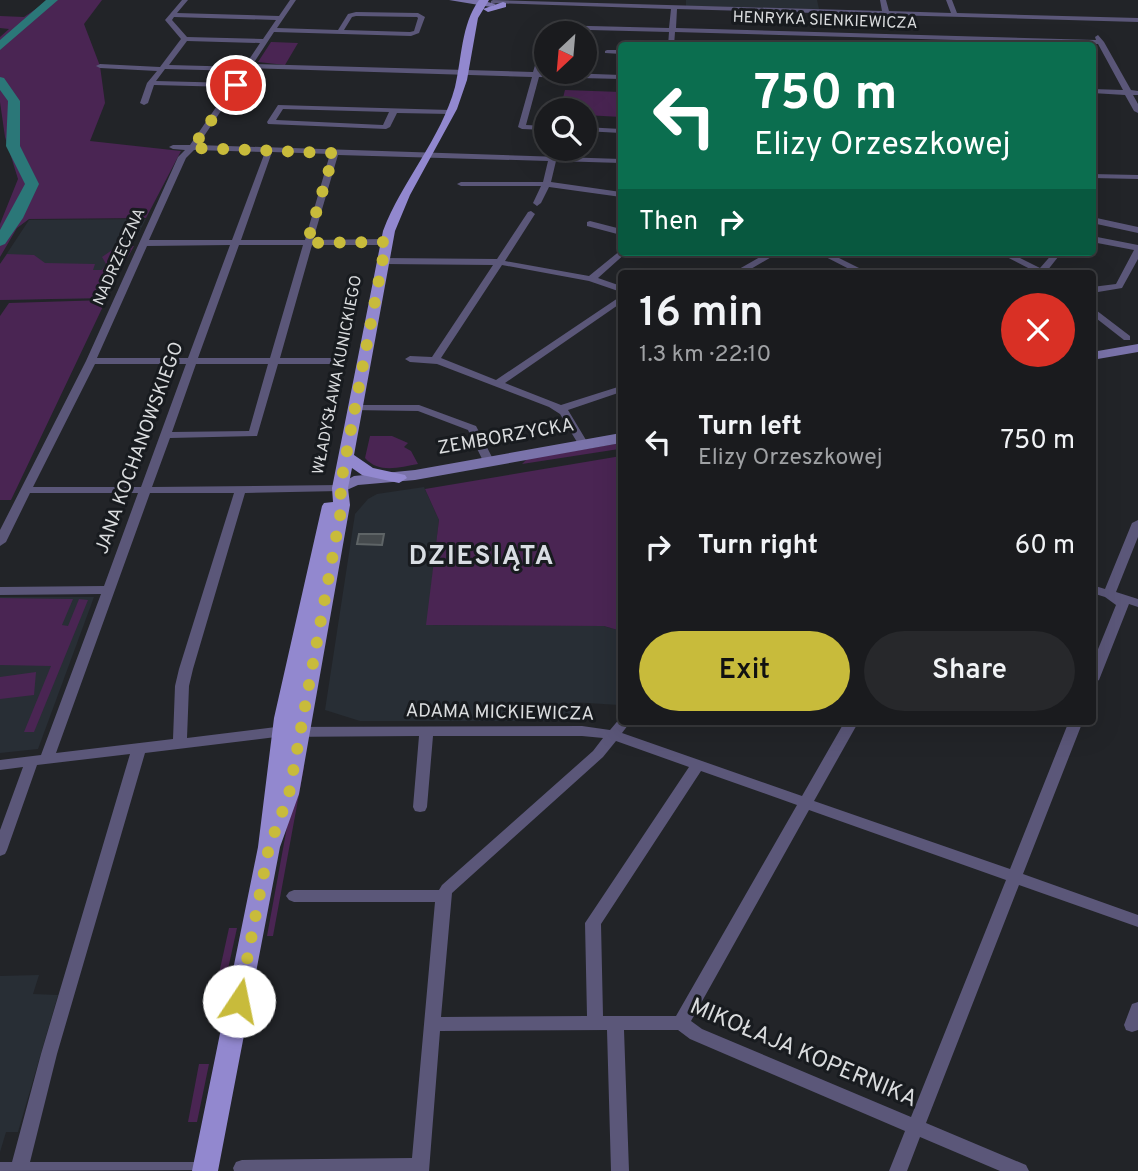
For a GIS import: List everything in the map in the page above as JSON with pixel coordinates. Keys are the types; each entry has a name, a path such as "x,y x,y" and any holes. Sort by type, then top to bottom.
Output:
{"main road":[{"path":"458,1 487,3"},
{"name":"WŁADYSŁAWA KUNICKIEGO","path":"206,1170 269,847 289,794 302,624 330,505 340,488 386,242 401,199 450,112 471,37 477,30 487,3"},
{"path":"346,457 368,472 399,478"}],"street":[{"path":"185,0 169,23 185,38 265,41"},
{"name":"NADRZECZNA","path":"0,542 91,361 181,156 192,148 293,0"},
{"path":"883,0 886,14"},
{"path":"949,0 954,16"},
{"path":"487,3 657,4 674,9 1138,20"},
{"path":"834,4 846,8 848,13"},
{"path":"671,42 674,9"},
{"path":"872,14 878,42"},
{"path":"173,15 282,18"},
{"path":"273,30 341,32 411,34 417,32 422,17 350,15 341,32"},
{"name":"HENRYKA SIENKIEWICZA","path":"597,29 1098,39 1128,92"},
{"path":"144,103 151,83 185,38"},
{"path":"607,52 618,52"},
{"path":"100,66 534,75"},
{"path":"597,76 618,77"},
{"path":"534,79 522,127 534,128"},
{"path":"151,83 236,85"},
{"path":"1096,91 1138,93"},
{"path":"1128,92 1138,111"},
{"path":"394,110 386,127 271,122 281,107 394,110 450,112"},
{"path":"597,130 618,131"},
{"path":"173,147 534,158"},
{"name":"JANA KOCHANOWSKIEGO","path":"0,850 109,590 269,150"},
{"path":"165,435 253,434 334,153"},
{"path":"597,160 618,161"},
{"path":"537,203 552,161"},
{"path":"1096,176 1138,177"},
{"path":"461,184 546,184 618,195"},
{"path":"435,360 531,214"},
{"path":"1096,221 1138,230"},
{"path":"590,225 618,231"},
{"path":"1096,240 1138,250 1119,286 1096,289"},
{"path":"143,243 386,242"},
{"path":"591,279 618,255"},
{"path":"743,270 769,256"},
{"path":"828,256 858,270"},
{"path":"1009,256 1035,270"},
{"path":"1043,270 1055,256"},
{"path":"383,261 498,262 591,279 618,288"},
{"path":"498,383 618,301"},
{"path":"1096,313 1133,343 1114,352 1096,355"},
{"path":"1114,352 1138,359"},
{"path":"410,359 435,360 560,409 584,445"},
{"path":"91,361 338,360"},
{"path":"560,409 618,390"},
{"path":"355,408 419,408 472,428 488,461"},
{"name":"ZEMBORZYCKA","path":"340,488 356,489 399,478 618,439"},
{"path":"26,490 240,491 340,488"},
{"path":"180,743 182,686 186,669 240,491"},
{"path":"1109,594 1138,523"},
{"path":"0,590 109,590"},
{"path":"1096,590 1138,603"},
{"path":"1096,670 1123,604 1109,594"},
{"path":"242,1168 420,1169 443,896 447,889 598,754 621,725"},
{"path":"681,1023 850,725"},
{"path":"898,1171 1074,725"},
{"name":"ADAMA MICKIEWICZA","path":"0,765 292,731 582,731 614,735 1138,921"},
{"path":"420,807 426,732"},
{"path":"19,1170 139,748"},
{"path":"595,1024 593,923 698,764"},
{"path":"294,896 443,896"},
{"path":"615,1023 620,1171"},
{"name":"MIKOŁAJA KOPERNIKA","path":"432,1024 681,1023 696,1034 1020,1171"},
{"path":"0,1170 206,1170"}],"shaded area":[{"path":"49,0 102,0 84,24 100,66 105,103 90,141 181,151 146,218 29,219 17,228 0,257 0,224 18,179 5,137 0,102 0,37 9,29 0,28 0,16 24,17"},
{"path":"686,0 817,0 819,9 686,6"},
{"path":"271,42 298,43 285,65 258,62"},
{"path":"565,90 618,92 618,117 597,116 597,98 563,98"},
{"path":"146,219 105,298 0,300 0,264 29,220"},
{"path":"118,246 134,246 105,298 0,300 0,264 7,254 34,255 45,263 95,264 93,270 102,270 106,264 102,257"},
{"path":"106,300 11,500 0,500 0,316 9,303"},
{"path":"370,436 392,436 408,443 404,447 411,451 418,464 383,468 371,463 365,458"},
{"path":"618,444 618,449 522,464 527,459"},
{"path":"618,457 618,630 604,626 426,625 439,520 425,489"},
{"path":"424,487 439,520 427,625 604,626 618,630 618,705 572,702 572,721 360,721 325,710 355,514 368,499 377,494"},
{"path":"0,597 94,597 38,749 0,753"},
{"path":"0,598 73,599 62,625 68,626 79,599 88,600 34,732 24,732 51,666 0,665"},
{"path":"36,672 34,695 0,699 0,677"},
{"path":"298,767 304,767 273,936 267,936"},
{"path":"229,928 237,928 221,1001 213,1001"},
{"path":"39,975 33,994 58,995 18,1132 6,1132 0,1152 0,976"},
{"path":"199,1064 209,1064 197,1122 188,1122"}],"building":[{"path":"359,534 384,534 382,545 357,544"}],"waterway":[{"path":"0,46 53,0"},
{"path":"0,81 14,101 13,146 32,184 16,218 0,241"}],"district":[{"name":"DZIESIĄTA","path":"482,557"}],"route":[{"path":"236,85 192,148 334,153 307,243 386,242 340,488 342,505 314,648 302,731 289,794 269,847 239,1001"}]}
